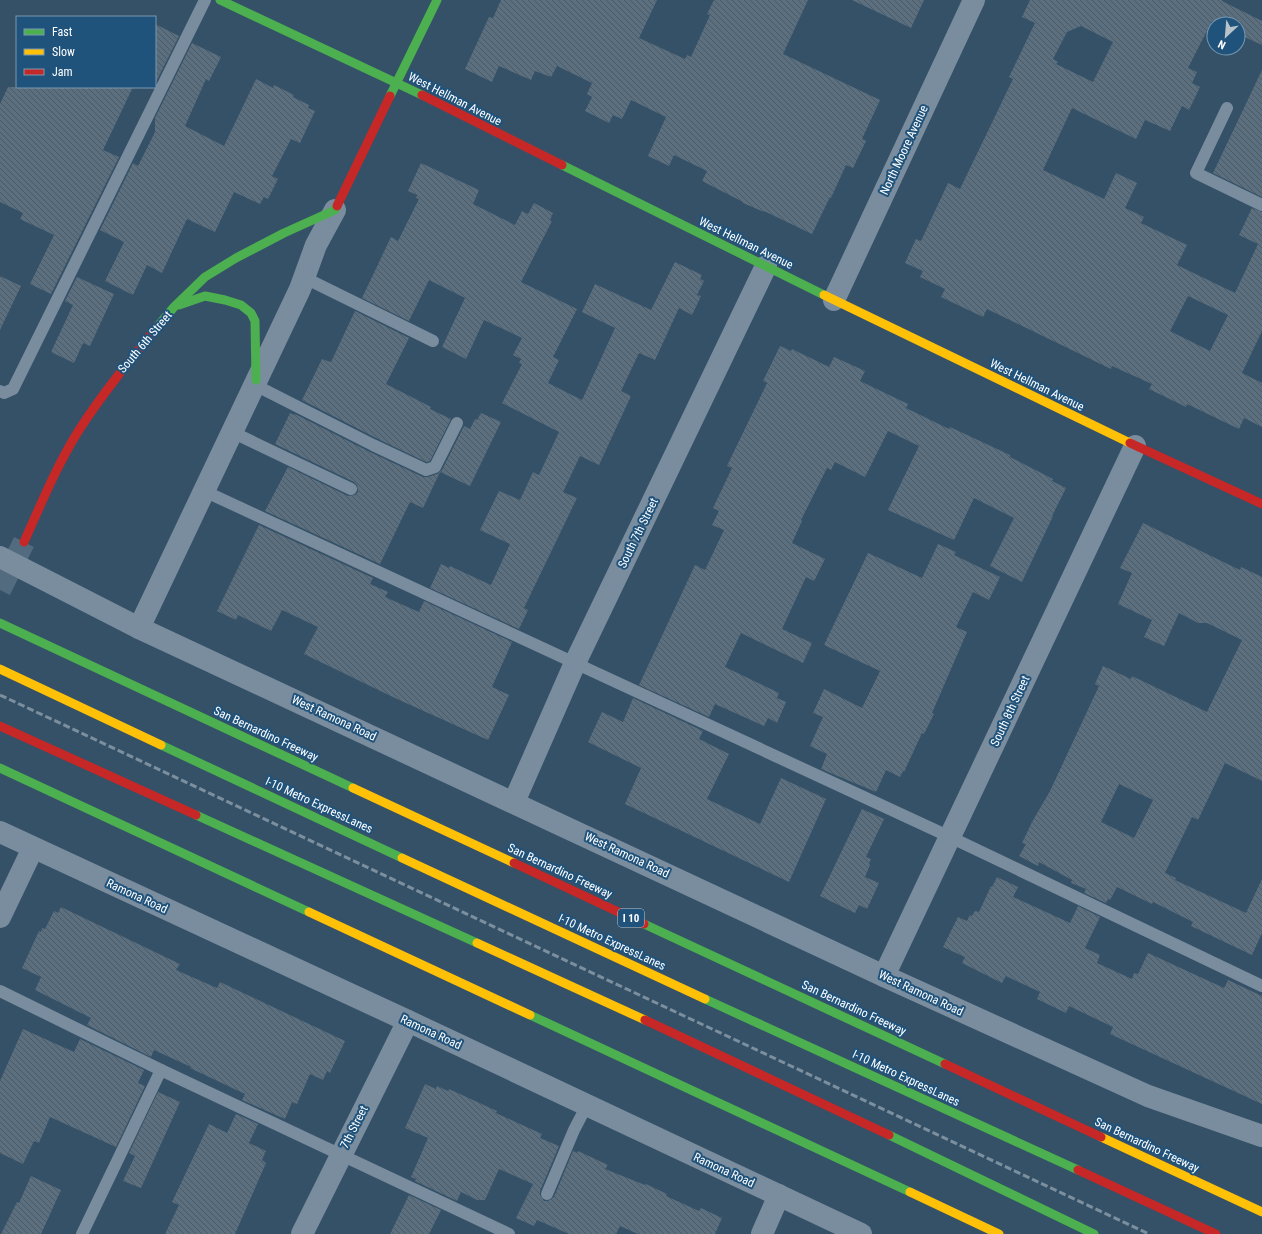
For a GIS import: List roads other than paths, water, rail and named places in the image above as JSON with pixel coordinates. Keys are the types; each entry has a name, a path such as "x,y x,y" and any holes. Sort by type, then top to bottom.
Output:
{"main road":[{"name":"West Hellman Avenue","path":"220,0 398,83 834,300 1135,446 1262,504"},
{"path":"335,210 438,0"},
{"name":"South 6th Street","path":"24,542 52,481 79,432 113,381 174,307 205,277 236,258 284,233 335,210"},
{"path":"174,307 205,296 226,300 241,305 251,313 255,321 255,383"},
{"name":"San Bernardino Freeway","path":"0,624 1262,1212"},
{"name":"I-10 Metro ExpressLanes","path":"0,669 537,921 1216,1234"},
{"path":"0,726 698,1044 1094,1234"},
{"path":"0,768 999,1234"}],"street":[{"name":"North Moore Avenue","path":"834,300 974,0"},
{"path":"140,628 305,278 316,245 335,210"},
{"name":"South 7th Street","path":"514,802 575,663 766,266"},
{"name":"South 8th Street","path":"884,976 1135,446"},
{"name":"West Ramona Road","path":"0,556 140,628 884,976 1148,1096 1262,1136"},
{"name":"Ramona Road","path":"0,832 408,1021 861,1234"},
{"path":"0,917 33,848"},
{"name":"7th Street","path":"302,1234 408,1021"},
{"path":"762,1234 779,1195"}],"lane":[{"path":"0,391 4,393 13,390 205,0"},
{"path":"1227,108 1196,173 1262,205"},
{"path":"305,278 433,341"},
{"path":"255,383 373,445 426,470 434,467 456,423"},
{"path":"232,432 350,489"},
{"path":"204,491 950,837 1262,986"},
{"path":"0,991 161,1070 509,1234"},
{"path":"82,1234 161,1070"},
{"path":"547,1194 574,1130 587,1105"}],"tunnel":[{"path":"0,590 24,542"}],"railway":[{"path":"0,695 1149,1234"}]}
